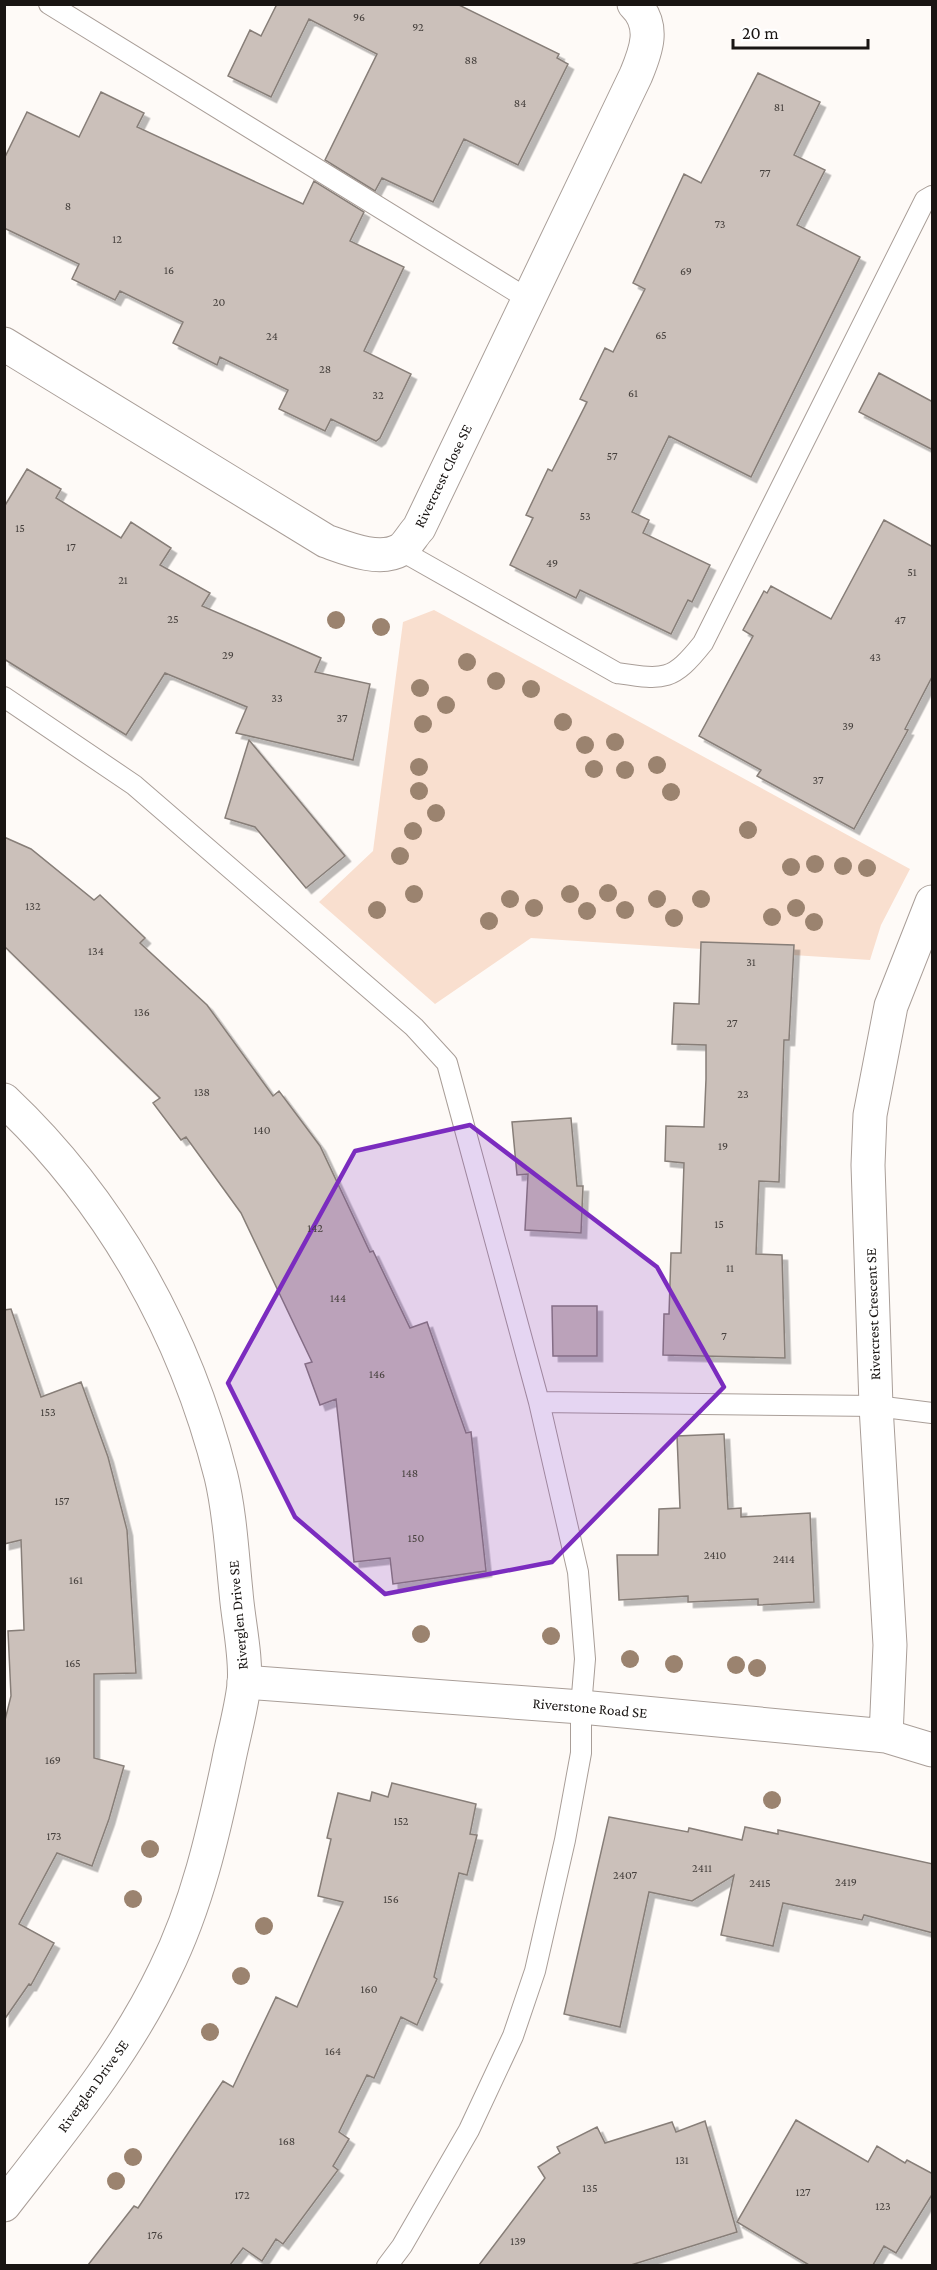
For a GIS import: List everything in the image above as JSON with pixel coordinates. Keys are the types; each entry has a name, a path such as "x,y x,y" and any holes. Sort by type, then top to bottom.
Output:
{"street":[{"name":"Rivercrest Close SE","path":"400,550 418,528 647,48 647,28 634,4"},
{"path":"9,356 326,541 356,551 380,554 400,550"},
{"name":"Rivercrest Crescent SE","path":"886,1736 890,1645 876,1406 868,1165 870,1115 891,1006 925,948 933,902"},
{"name":"Riverglen Drive SE","path":"4,1100 60,1158 114,1229 140,1273 180,1356 200,1405 221,1478 231,1540 244,1682 215,1824 196,1895 166,1970 129,2036 82,2104 4,2205"},
{"name":"Riverstone Road SE","path":"244,1682 581,1707 886,1736 933,1750"}],"lane":[{"path":"49,4 528,299"},
{"path":"400,550 617,673 655,679 683,668 703,643 926,200 933,196"},
{"path":"4,697 134,785 414,1027 447,1063 539,1402 578,1572 585,1659 581,1707 581,1753 565,1840 535,1971 513,2036 469,2130 402,2246 387,2265"},
{"path":"539,1402 876,1406 933,1413"}],"highlighted area":[{"path":"470,1125 657,1267 724,1387 552,1562 385,1594 295,1517 228,1383 355,1151"}],"shaded area":[{"path":"434,610 910,869 881,925 870,960 531,938 435,1004 319,902 373,851 403,622"}],"building":[{"path":"277,4 457,4 559,54 557,58 568,64 518,165 464,139 433,202 382,178 375,191 325,160 377,54 309,19 271,97 228,76 250,30 261,36"},
{"path":"758,73 820,102 794,155 825,170 797,225 860,257 751,477 669,436 632,512 649,520 643,533 710,565 692,602 688,600 671,634 580,590 576,598 510,565 533,518 526,515 548,469 552,471 587,402 580,399 605,348 613,352 645,289 633,283 684,174 701,183"},
{"path":"101,92 144,113 137,127 303,204 314,181 364,212 350,241 404,267 364,351 411,374 380,438 376,441 331,419 325,431 279,409 288,390 220,357 217,365 173,343 183,322 120,291 115,300 72,279 79,264 4,228 4,159 27,112 79,137"},
{"path":"879,373 933,402 933,450 859,412"},
{"path":"27,469 61,489 56,498 121,538 131,522 171,548 160,565 210,593 202,606 321,658 315,672 370,684 353,760 236,733 247,707 165,673 126,735 4,659 4,507"},
{"path":"884,520 933,547 933,675 905,729 908,730 854,829 757,776 761,770 699,736 753,636 743,630 764,591 767,593 771,586 831,619"},
{"path":"249,740 345,856 306,888 255,827 225,818"},
{"path":"4,837 31,849 94,900 100,895 145,938 140,943 207,1005 273,1096 279,1091 320,1146 370,1252 373,1251 410,1328 427,1322 466,1433 471,1432 486,1571 393,1584 390,1558 354,1562 336,1399 320,1405 305,1364 312,1362 241,1213 186,1137 181,1140 153,1103 160,1098 4,946"},
{"path":"701,942 794,945 789,1040 784,1040 779,1182 759,1181 756,1254 782,1255 785,1358 663,1355 664,1314 669,1314 671,1253 681,1253 684,1163 665,1161 666,1126 704,1127 706,1079 706,1045 672,1044 674,1003 699,1004"},
{"path":"571,1118 577,1186 583,1186 581,1233 525,1230 528,1174 517,1175 512,1122"},
{"path":"552,1306 597,1306 597,1356 553,1356"},
{"path":"11,1309 41,1397 81,1382 108,1457 127,1530 136,1673 94,1674 94,1758 124,1766 109,1819 92,1866 57,1853 19,1924 54,1943 31,1985 29,1984 4,2020 4,1724 11,1696 8,1631 24,1630 21,1540 4,1544 4,1310"},
{"path":"724,1434 728,1509 741,1508 741,1517 810,1513 814,1602 758,1605 758,1599 688,1602 688,1596 619,1600 617,1555 658,1555 659,1509 680,1508 677,1436"},
{"path":"392,1783 476,1804 470,1834 477,1835 467,1875 459,1873 434,1977 437,1979 417,2025 401,2017 374,2078 367,2075 339,2132 349,2139 333,2166 338,2170 283,2244 276,2239 262,2261 243,2248 230,2265 88,2265 134,2206 138,2208 223,2081 233,2087 276,1997 297,2007 343,1902 318,1896 331,1839 327,1838 338,1793 370,1801 372,1792 388,1797"},
{"path":"609,1817 688,1832 689,1828 742,1840 745,1827 778,1834 778,1830 933,1864 933,1933 864,1915 862,1920 783,1903 773,1946 721,1935 734,1875 692,1901 649,1892 620,2027 564,2014"},
{"path":"796,2120 868,2162 877,2146 905,2163 907,2160 933,2174 933,2193 896,2253 884,2246 873,2265 809,2265 737,2222"},
{"path":"705,2121 737,2232 631,2265 479,2265 545,2178 538,2167 560,2153 557,2147 597,2127 605,2143 672,2122 676,2132"}]}
